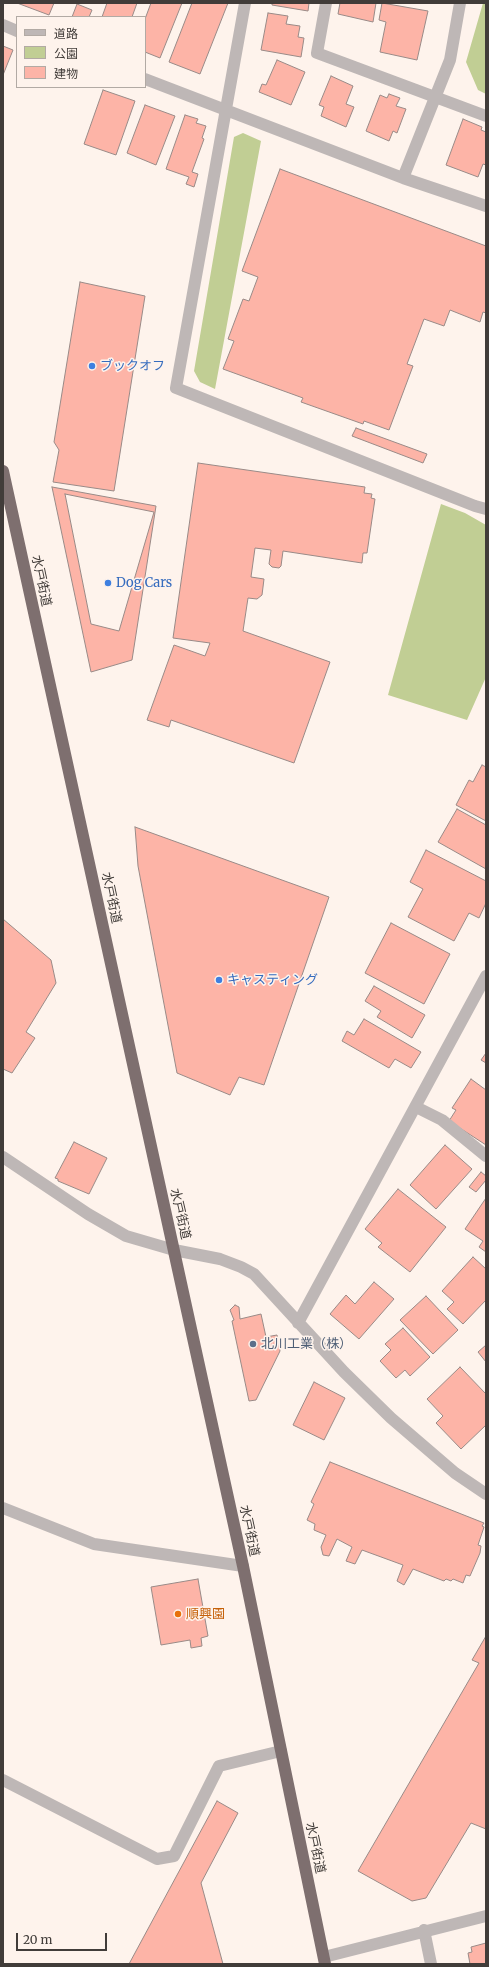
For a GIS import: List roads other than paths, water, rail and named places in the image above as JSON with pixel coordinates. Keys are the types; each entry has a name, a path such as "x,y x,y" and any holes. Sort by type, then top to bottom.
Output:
{"highway":[{"name":"水戸街道","path":"3,471 243,1566 324,1960"}],"street":[{"path":"245,3 176,388 475,506 486,509"},
{"path":"326,3 317,52 434,98 486,116"},
{"path":"403,178 450,60 460,3"},
{"path":"3,25 16,31"},
{"path":"146,79 225,108 403,178 486,206"},
{"path":"298,1323 486,976"},
{"path":"416,1107 442,1120 486,1156"},
{"path":"3,1157 88,1214 126,1236 174,1250 220,1259 254,1274 344,1372 391,1418 455,1473 486,1494"},
{"path":"3,1508 94,1544 243,1566"},
{"path":"3,1780 157,1859 174,1856 220,1766 281,1751"},
{"path":"324,1960 424,1930 486,1916"},
{"path":"424,1930 431,1964"}],"place":[{"name":"ブックオフ","path":"92,366"},
{"name":"Dog Cars","path":"108,583"},
{"name":"キャスティング","path":"219,980"},
{"name":"北川工業（株）","path":"253,1344"},
{"name":"順興園","path":"178,1614"}]}
